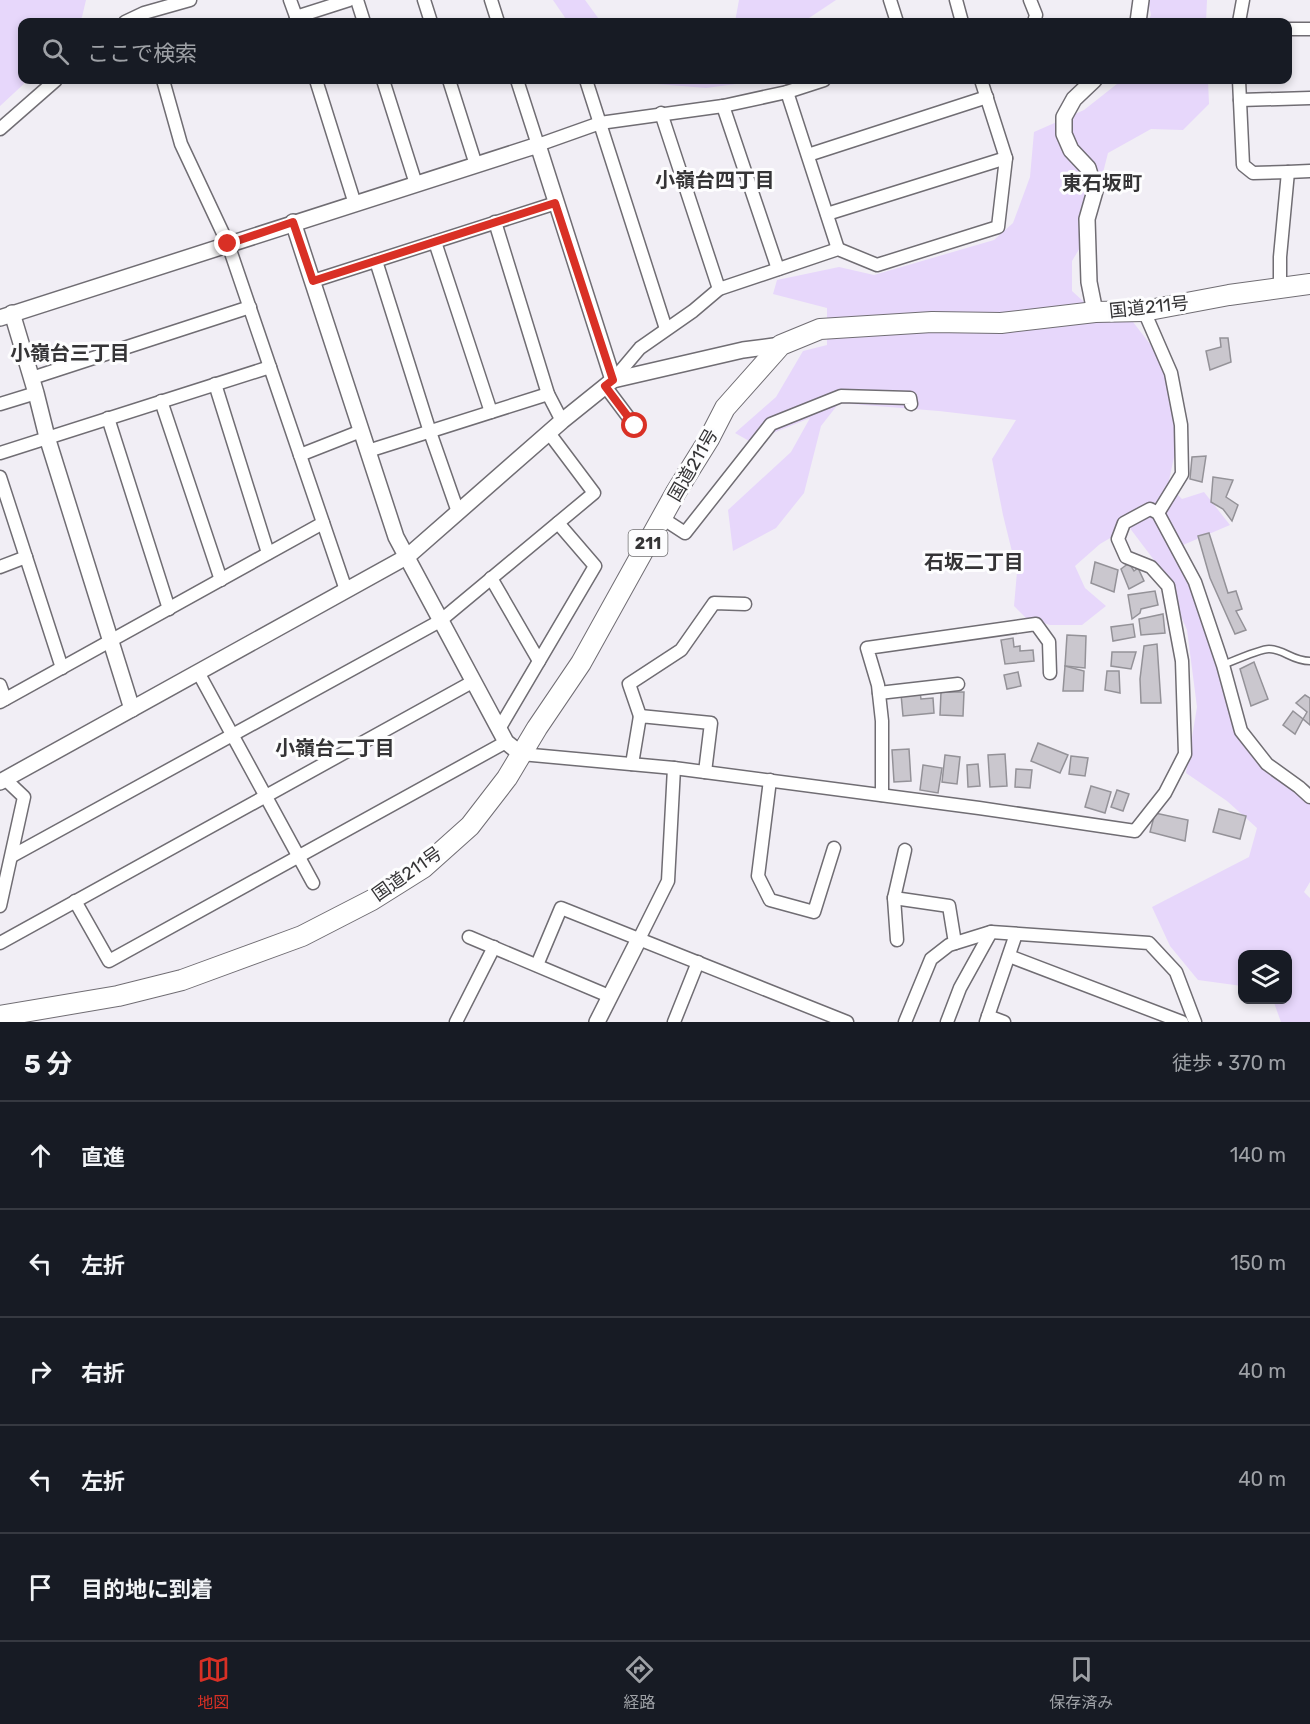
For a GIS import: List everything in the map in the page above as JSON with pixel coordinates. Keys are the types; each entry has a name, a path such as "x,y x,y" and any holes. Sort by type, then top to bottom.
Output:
{"highway":[{"name":"国道211号","path":"0,1016 118,996 182,981 302,936 372,900 423,868 470,826 507,778 508,742 581,663 725,408 781,345 820,329 932,322 1001,323 1095,312 1144,311 1310,284"},
{"name":"国道211号","path":"0,1010 74,1004"}],"street":[{"path":"145,18 190,0"},
{"path":"290,0 296,18"},
{"path":"302,18 349,0"},
{"path":"357,0 363,18"},
{"path":"424,0 430,18"},
{"path":"491,0 497,18"},
{"path":"890,0 896,18"},
{"path":"956,0 961,18"},
{"path":"1030,0 1035,18"},
{"path":"1139,18 1141,0"},
{"path":"1240,18 1243,0"},
{"path":"1292,29 1310,29"},
{"path":"0,129 51,84"},
{"path":"164,84 181,144 228,244 346,590"},
{"path":"317,84 355,204"},
{"path":"383,84 416,184"},
{"path":"450,84 476,165"},
{"path":"518,84 609,383 635,426"},
{"path":"587,84 666,329"},
{"path":"132,709 47,437 34,385 6,315 538,145 600,123 723,106 788,92 812,84"},
{"path":"0,906 24,797 2,781 408,556 562,421 609,383 640,348 693,311 718,289 838,249 877,265 998,227 1006,158 982,84"},
{"path":"1090,84 1074,99 1064,117 1064,134 1071,150 1088,168 1095,191 1087,219 1089,282 1095,312"},
{"path":"1239,84 1243,165 1253,173 1310,171"},
{"path":"788,92 838,249"},
{"path":"808,155 987,97"},
{"path":"1240,100 1310,98"},
{"path":"723,106 778,269"},
{"path":"661,113 718,289"},
{"path":"827,214 1006,158"},
{"path":"1281,288 1280,257 1288,172"},
{"path":"313,281 555,203"},
{"path":"293,222 396,537 508,742"},
{"path":"495,222 548,394 562,421"},
{"path":"435,242 491,412"},
{"path":"376,261 458,512"},
{"path":"0,404 34,385 250,307"},
{"path":"1144,311 1171,373 1181,425 1182,474 1158,513"},
{"path":"609,383 744,350 781,345"},
{"path":"0,453 270,367"},
{"path":"215,384 268,553"},
{"path":"368,451 548,394"},
{"path":"662,518 685,533 771,424 841,396 910,398 911,404"},
{"path":"161,402 221,580"},
{"path":"108,418 169,609"},
{"path":"300,455 361,431"},
{"path":"12,856 440,621 594,493 549,433"},
{"path":"0,477 62,668"},
{"path":"75,901 109,961 508,742 632,764 770,780 1135,831 1166,793 1185,754 1182,661 1168,586 1151,567 1126,557 1118,539 1124,524 1150,509 1158,513 1195,582 1241,731 1268,764 1310,797"},
{"path":"0,685 2,701 323,523"},
{"path":"508,742 539,661 595,566 558,523"},
{"path":"0,567 26,557"},
{"path":"491,578 539,661"},
{"path":"632,764 640,716 629,684 681,650 714,603 745,604"},
{"path":"882,795 882,721 879,693 867,648 1036,624 1049,642 1050,672"},
{"path":"198,672 313,883"},
{"path":"0,943 474,681"},
{"path":"879,693 958,684"},
{"path":"640,716 711,723 705,772"},
{"path":"597,1022 668,881 674,768"},
{"path":"770,780 758,876 770,900 814,912 834,848"},
{"path":"897,940 894,898 905,850"},
{"path":"894,898 949,906 955,943"},
{"path":"537,965 561,908 844,1022"},
{"path":"947,1022 960,988 991,932"},
{"path":"905,1022 931,959 949,945 991,932 1149,943 1176,972 1195,1022"},
{"path":"1004,1022 987,1019 1016,934"},
{"path":"469,936 609,996"},
{"path":"456,1022 494,947"},
{"path":"1009,956 1182,1022"},
{"path":"674,1022 698,962"}],"lane":[{"path":"1222,665 1268,649 1285,654 1298,662 1310,662"}],"shaded area":[{"path":"0,0 86,0 81,18 18,18 18,84 24,84 0,106"},
{"path":"553,0 585,0 598,18 565,18"},
{"path":"739,0 836,0 809,18 736,18"},
{"path":"1148,0 1207,0 1206,18 1150,18"},
{"path":"657,84 736,84 706,88"},
{"path":"1117,84 1208,84 1209,104 1183,130 1151,129 1108,153 1087,236 1072,261 1072,291 1095,312 1133,322 1174,375 1182,420 1168,485 1182,499 1204,492 1230,525 1183,545 1214,617 1242,726 1310,801 1310,882 1304,892 1310,898 1310,1022 1281,1022 1274,1004 1292,1004 1292,950 1238,950 1238,985 1198,980 1170,946 1152,907 1249,857 1257,828 1227,801 1186,773 1197,707 1187,630 1160,568 1129,527 1100,544 1075,566 1085,588 1106,606 1082,625 1050,625 1026,618 1014,606 1017,572 992,459 1016,420 839,403 821,426 804,493 776,528 733,551 728,510 791,452 810,418 751,442 735,433 776,397 803,351 827,345 827,308 773,294 777,280 839,267 874,275 994,240 1013,223 1030,177 1034,132 1084,110"}],"building":[{"path":"1220,338 1228,338 1231,362 1210,370 1206,351 1221,347"},
{"path":"1206,456 1202,482 1190,479 1192,457"},
{"path":"1213,477 1233,480 1226,497 1238,505 1232,521 1223,509 1211,502"},
{"path":"1209,533 1228,593 1236,591 1242,609 1236,611 1246,630 1235,634 1210,578 1198,536"},
{"path":"1095,562 1118,570 1114,592 1091,583"},
{"path":"1129,563 1134,571 1138,568 1144,581 1129,589 1121,569"},
{"path":"1155,591 1158,605 1141,609 1140,613 1132,619 1128,595"},
{"path":"1163,614 1165,633 1141,635 1139,619"},
{"path":"1133,624 1135,637 1113,641 1111,627"},
{"path":"1067,635 1086,636 1085,668 1065,666"},
{"path":"1013,638 1014,647 1020,646 1020,651 1033,650 1034,661 1005,664 1001,640"},
{"path":"1157,644 1161,703 1141,703 1140,679 1144,646"},
{"path":"1112,652 1136,652 1131,669 1111,666"},
{"path":"1254,662 1268,699 1251,706 1240,669"},
{"path":"1065,666 1084,671 1083,691 1063,691"},
{"path":"1107,671 1119,671 1120,693 1105,690"},
{"path":"1018,672 1021,686 1007,689 1004,675"},
{"path":"920,692 921,699 933,698 934,713 903,716 901,694"},
{"path":"941,692 964,692 963,716 940,715"},
{"path":"1305,695 1310,698 1310,725 1303,719 1307,712 1296,703"},
{"path":"1293,711 1303,719 1295,734 1283,725"},
{"path":"1038,743 1068,755 1060,773 1031,761"},
{"path":"909,749 911,781 894,782 892,750"},
{"path":"1005,754 1007,786 990,787 988,755"},
{"path":"945,755 960,757 957,784 942,782"},
{"path":"1071,756 1088,758 1085,776 1069,774"},
{"path":"978,764 980,786 968,787 967,765"},
{"path":"923,765 942,768 938,793 920,790"},
{"path":"1016,769 1032,770 1030,788 1015,787"},
{"path":"1091,786 1111,792 1105,813 1085,807"},
{"path":"1117,790 1129,794 1123,811 1111,807"},
{"path":"1219,809 1246,816 1240,839 1213,832"},
{"path":"1155,813 1188,820 1185,841 1150,832"}],"district":[{"name":"小嶺台四丁目","path":"715,180"},
{"name":"東石坂町","path":"1102,183"},
{"name":"小嶺台三丁目","path":"70,353"},
{"name":"石坂二丁目","path":"974,562"},
{"name":"小嶺台二丁目","path":"335,748"}],"route":[{"path":"228,244 293,222 313,281 555,203 613,380 605,386 635,426"}]}
